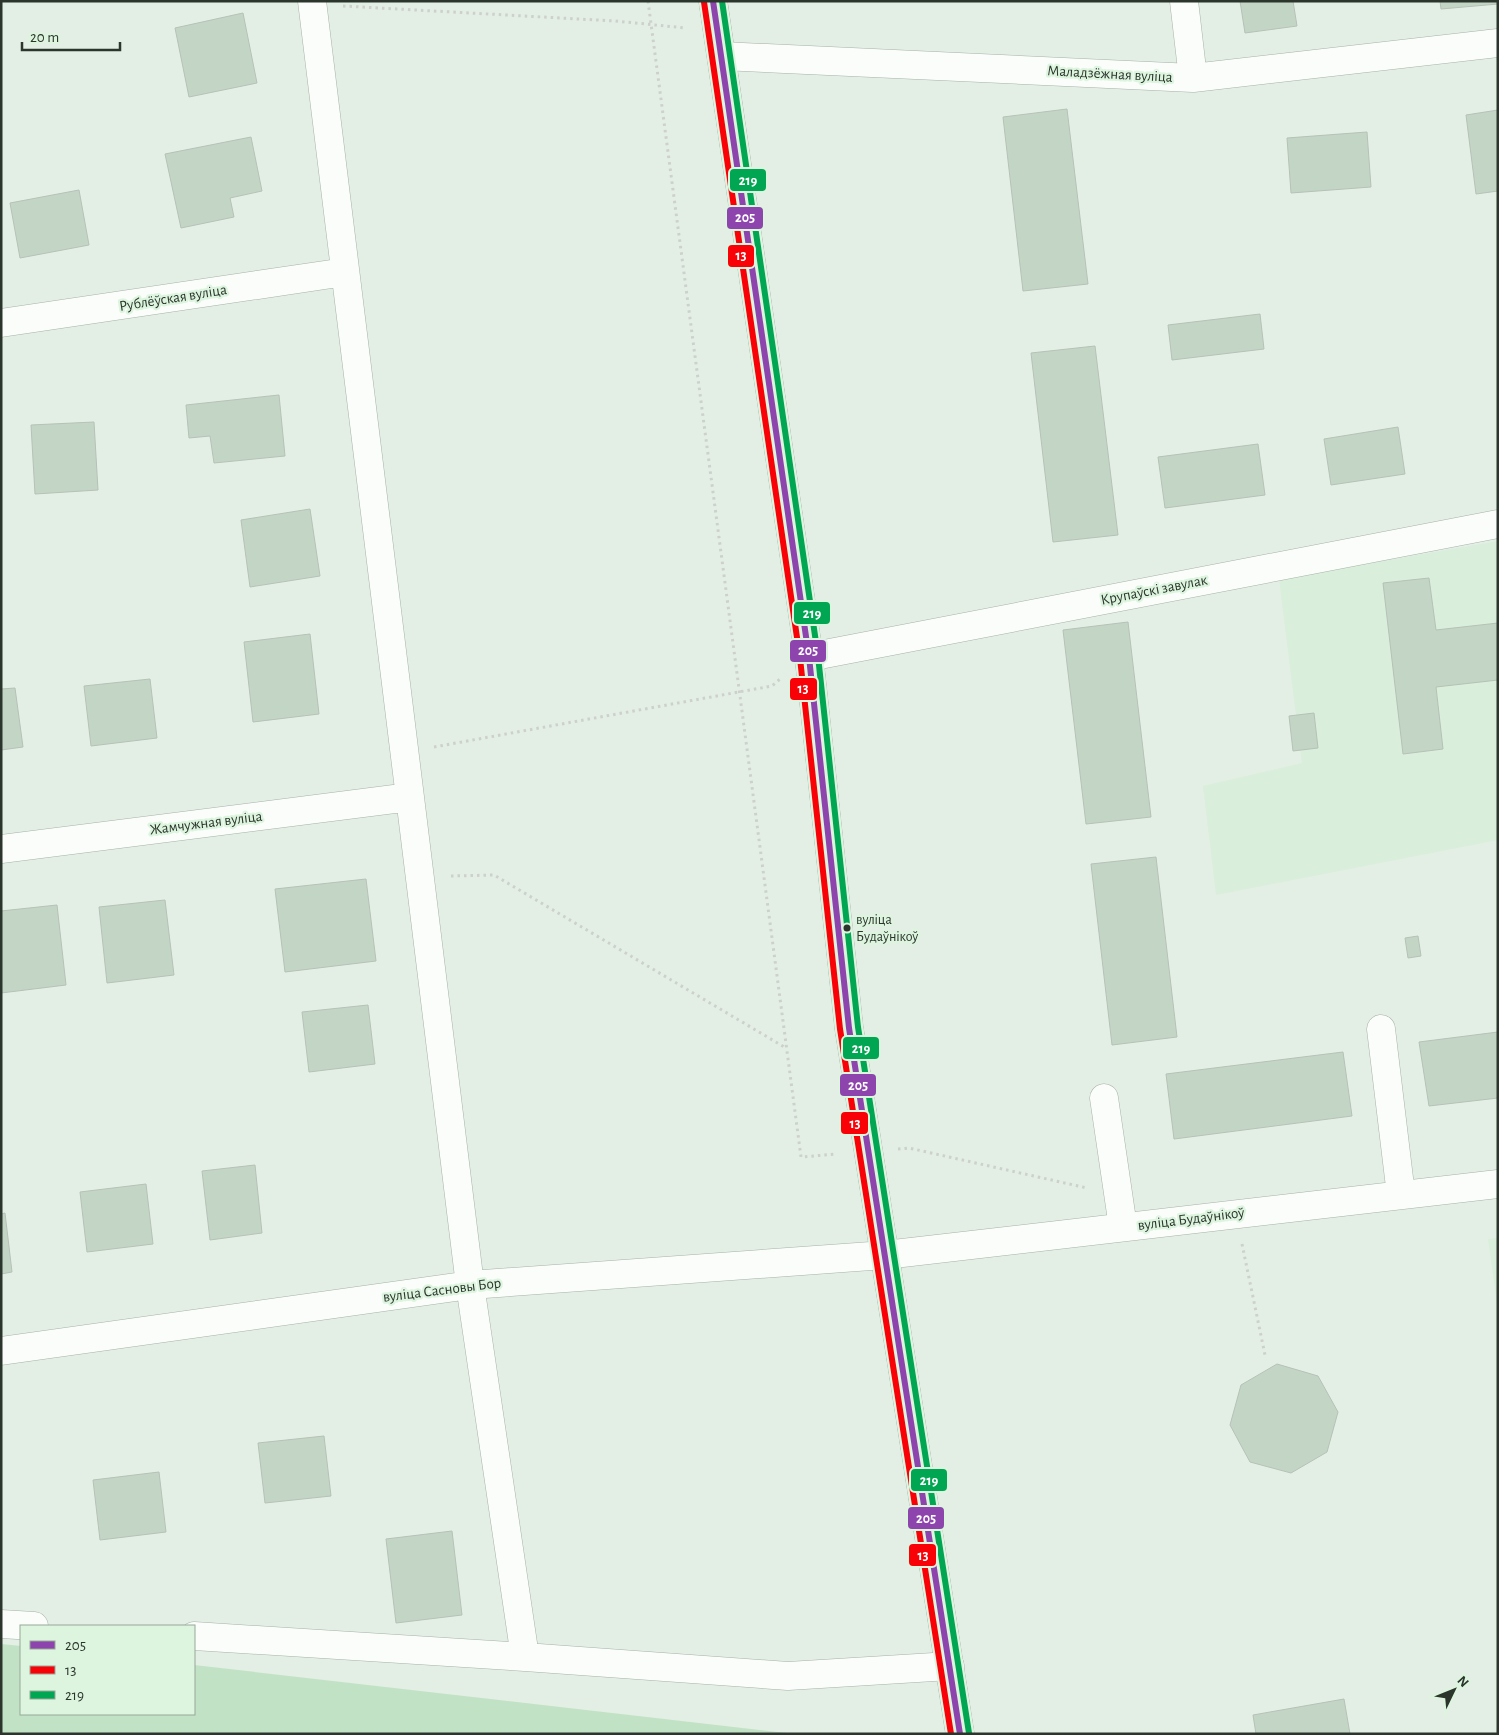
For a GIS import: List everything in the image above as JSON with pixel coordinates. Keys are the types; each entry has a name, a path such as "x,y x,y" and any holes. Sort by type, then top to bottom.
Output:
{"street":[{"path":"714,1 809,657 849,1028 960,1734"},
{"path":"1184,1 1192,78"},
{"path":"312,3 470,1285 525,1657"},
{"name":"Маладзёжная вуліца","path":"722,56 1192,78 1498,42"},
{"name":"Рублёўская вуліца","path":"1,323 345,272"},
{"name":"Крупаўскі завулак","path":"809,657 1498,524"},
{"name":"Жамчужная вуліца","path":"1,849 410,797"},
{"path":"1381,1029 1401,1195"},
{"path":"1104,1098 1123,1227"},
{"name":"вуліца Будаўнікоў","path":"885,1255 1498,1184"},
{"name":"вуліца Сасновы Бор","path":"1,1351 470,1285 885,1255"},
{"path":"1,1624 20,1625"},
{"path":"195,1636 788,1676 950,1666"}],"path":[{"path":"648,1 800,1157 909,1148 1118,1195"},
{"path":"312,3 652,24 686,28 722,56"},
{"path":"404,752 772,686 809,657"},
{"path":"420,877 494,875 786,1048"},
{"path":"1236,1214 1265,1355"}],"shaded area":[{"path":"1498,541 1498,840 1216,895 1203,786 1302,763 1279,579"},
{"path":"1498,1238 1498,1310 1488,1239"},
{"path":"1,1644 20,1646 20,1715 195,1715 195,1665 795,1734 1,1734"}],"building":[{"path":"1240,1 1293,1 1297,26 1245,33"},
{"path":"1440,1 1498,1 1498,4 1441,9"},
{"path":"243,13 257,83 189,97 175,28"},
{"path":"1067,109 1088,284 1023,291 1003,117"},
{"path":"1498,110 1498,191 1476,194 1466,115"},
{"path":"1367,132 1371,187 1291,193 1287,138"},
{"path":"251,137 262,191 230,198 234,217 181,228 165,154"},
{"path":"79,190 89,245 20,258 10,203"},
{"path":"1260,314 1264,349 1172,360 1168,325"},
{"path":"1095,346 1118,535 1053,542 1031,353"},
{"path":"279,395 285,456 214,463 210,436 189,438 186,405"},
{"path":"94,422 98,490 35,494 31,425"},
{"path":"1398,427 1405,474 1331,485 1324,439"},
{"path":"1258,444 1265,495 1165,508 1158,457"},
{"path":"310,509 320,576 250,587 241,520"},
{"path":"1429,578 1436,630 1498,623 1498,680 1436,687 1443,749 1403,754 1383,583"},
{"path":"1128,622 1151,817 1086,824 1063,630"},
{"path":"310,634 319,714 253,722 244,642"},
{"path":"150,679 157,738 91,746 84,686"},
{"path":"15,688 23,747 1,750 1,689"},
{"path":"1314,713 1318,748 1293,751 1289,716"},
{"path":"1156,857 1177,1037 1112,1045 1091,864"},
{"path":"366,879 376,961 285,972 275,889"},
{"path":"165,900 174,975 107,983 99,907"},
{"path":"57,905 66,985 1,993 1,911"},
{"path":"1418,936 1421,956 1408,958 1405,938"},
{"path":"368,1005 375,1064 309,1072 302,1012"},
{"path":"1498,1032 1498,1098 1429,1106 1419,1042"},
{"path":"1343,1052 1352,1116 1174,1139 1166,1074"},
{"path":"255,1165 262,1233 210,1240 202,1171"},
{"path":"146,1184 153,1244 87,1252 80,1192"},
{"path":"5,1213 12,1272 1,1274 1,1214"},
{"path":"1277,1364 1318,1376 1338,1412 1327,1452 1291,1473 1250,1462 1230,1425 1241,1385"},
{"path":"324,1436 331,1496 265,1503 258,1443"},
{"path":"159,1472 166,1532 100,1540 93,1480"},
{"path":"452,1531 462,1615 396,1623 386,1539"},
{"path":"1344,1699 1350,1734 1256,1734 1253,1715"}],"transit line":[{"name":"205","path":"713,1 809,657 849,1028 960,1734"},
{"name":"219","path":"722,1 818,656 858,1027 969,1733"},
{"name":"13","path":"704,2 800,658 840,1029 951,1734"}],"place":[{"name":"вуліца Будаўнікоў","path":"847,928"}]}
